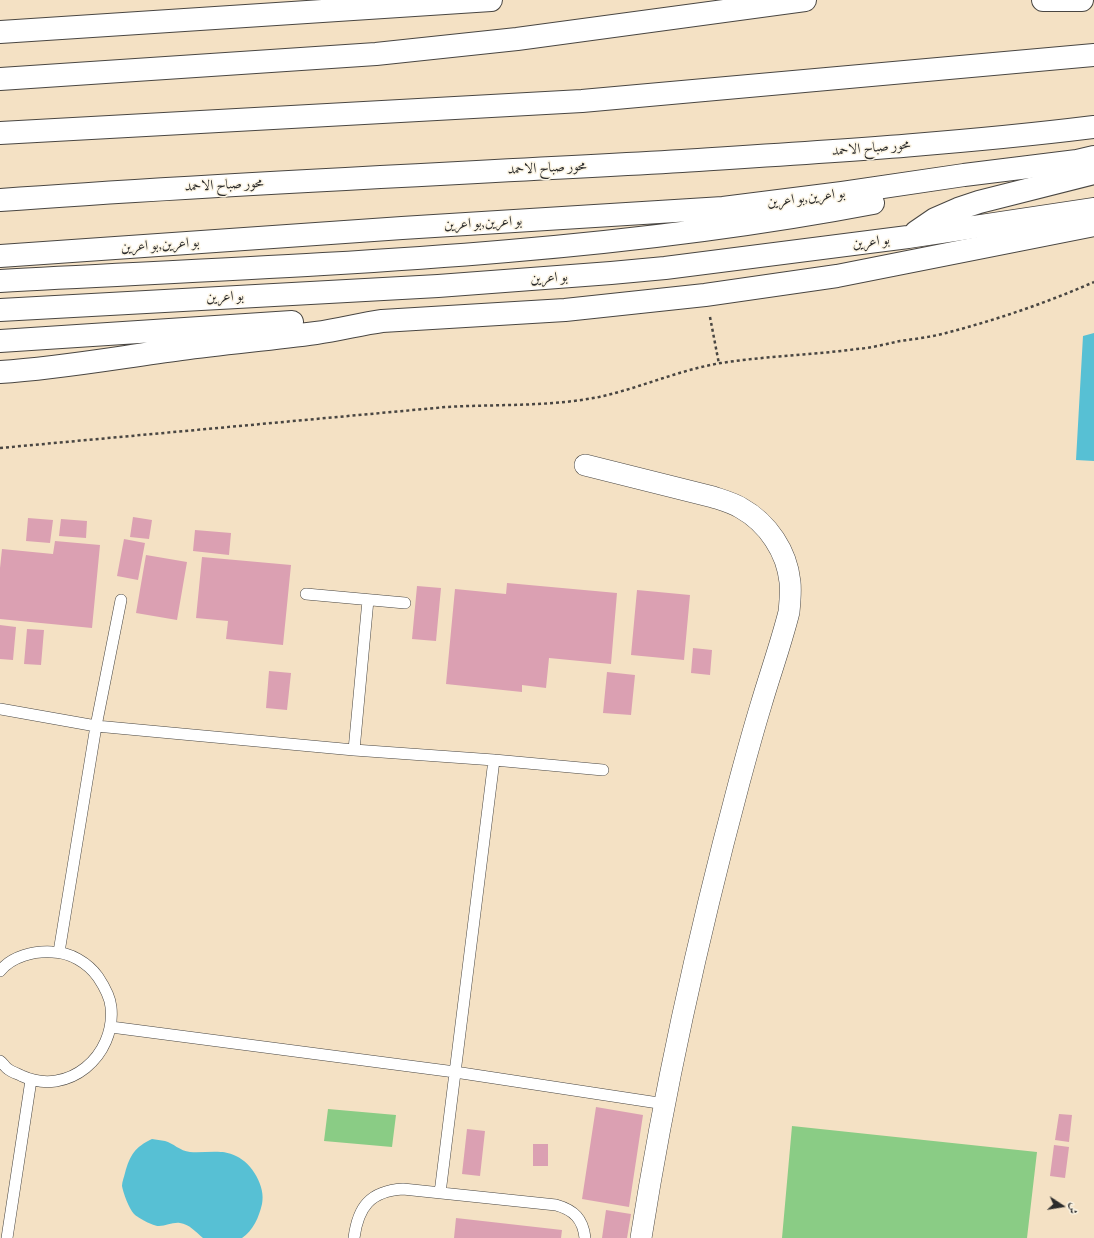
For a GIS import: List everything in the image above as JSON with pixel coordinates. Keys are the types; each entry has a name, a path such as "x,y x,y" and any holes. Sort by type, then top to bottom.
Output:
{"main road":[{"path":"0,32 491,0"},
{"path":"0,79 376,54 517,39 805,0"},
{"path":"1043,0 1082,0"},
{"path":"0,132 582,101 1094,55"},
{"name":"محور صباح الاحمد","path":"0,200 132,190 861,150 1094,127"},
{"path":"0,281 351,262 473,254 604,242 709,230 819,213 942,189 957,182 964,175 1077,161 1094,157"},
{"path":"908,237 935,219 958,209 979,202 1094,173"},
{"name":"بو اعرين,بو اعرين","path":"0,256 394,228 723,208 842,193 964,175"},
{"name":"بو اعرين","path":"0,310 438,286 665,268 908,237 1094,209"},
{"path":"0,372 31,370 182,348 315,333 382,321 565,310 705,295 837,276 1094,225"},
{"path":"0,341 326,320 339,321 354,326"}],"street":[{"path":"585,465 713,497 741,508 754,516 774,538 782,552 790,581 791,597 789,612 747,755 713,882 687,996 665,1104 641,1238"}],"lane":[{"path":"306,594 405,603"},
{"path":"59,952 96,726 121,600"},
{"path":"354,750 368,600"},
{"path":"0,709 96,726 354,750 494,760 603,770"},
{"path":"440,1193 494,760"},
{"path":"0,971 2,968 19,957 38,951 59,952 78,959 94,971 105,988 111,1007 111,1027 104,1047 91,1064 73,1076 52,1082 31,1080 8,1070 0,1061"},
{"path":"111,1027 455,1072 665,1104"},
{"path":"7,1238 31,1080"},
{"path":"354,1238 356,1223 361,1212 369,1202 379,1194 391,1190 403,1189 565,1207 574,1213 580,1220 585,1238"}],"path":[{"path":"0,448 446,407 559,403 599,397 660,378 719,364 752,359 858,349 945,333 1010,314 1066,294 1094,282"},
{"path":"705,295 719,364"}],"green space":[{"path":"328,1109 396,1115 392,1147 324,1141"},
{"path":"792,1126 1037,1152 1027,1238 782,1238"}],"water":[{"path":"1094,333 1094,461 1076,460 1083,336"},
{"path":"152,1139 168,1142 190,1152 223,1152 242,1159 252,1170 260,1183 263,1197 257,1219 249,1232 242,1238 203,1238 186,1225 177,1223 156,1226 146,1222 134,1214 125,1196 122,1186 123,1181 131,1156 141,1145"}],"building":[{"path":"133,517 152,520 149,539 130,537"},
{"path":"28,518 53,520 50,543 26,541"},
{"path":"61,519 87,521 86,538 59,536"},
{"path":"195,530 231,533 229,555 193,551"},
{"path":"124,539 145,543 138,580 117,576"},
{"path":"55,541 100,545 92,628 0,619 0,568 2,549 53,554"},
{"path":"146,555 187,562 177,620 136,613"},
{"path":"202,557 291,565 283,645 226,639 228,621 196,618"},
{"path":"507,583 617,593 611,664 549,658 546,688 522,685 522,692 446,684 455,589 506,594"},
{"path":"417,586 441,588 436,641 412,639"},
{"path":"637,590 690,595 684,660 631,655"},
{"path":"0,625 16,627 13,660 0,659"},
{"path":"27,629 44,630 41,665 24,664"},
{"path":"693,648 712,650 710,675 691,673"},
{"path":"269,671 291,673 287,710 266,708"},
{"path":"607,672 635,675 631,715 603,713"},
{"path":"596,1107 643,1115 629,1207 582,1199"},
{"path":"1059,1114 1072,1115 1069,1142 1055,1140"},
{"path":"467,1129 485,1131 480,1176 462,1174"},
{"path":"533,1144 548,1144 548,1166 533,1166"},
{"path":"1054,1145 1069,1147 1065,1178 1050,1176"},
{"path":"606,1210 631,1214 627,1238 602,1238"},
{"path":"456,1218 562,1230 561,1238 454,1238"}]}
